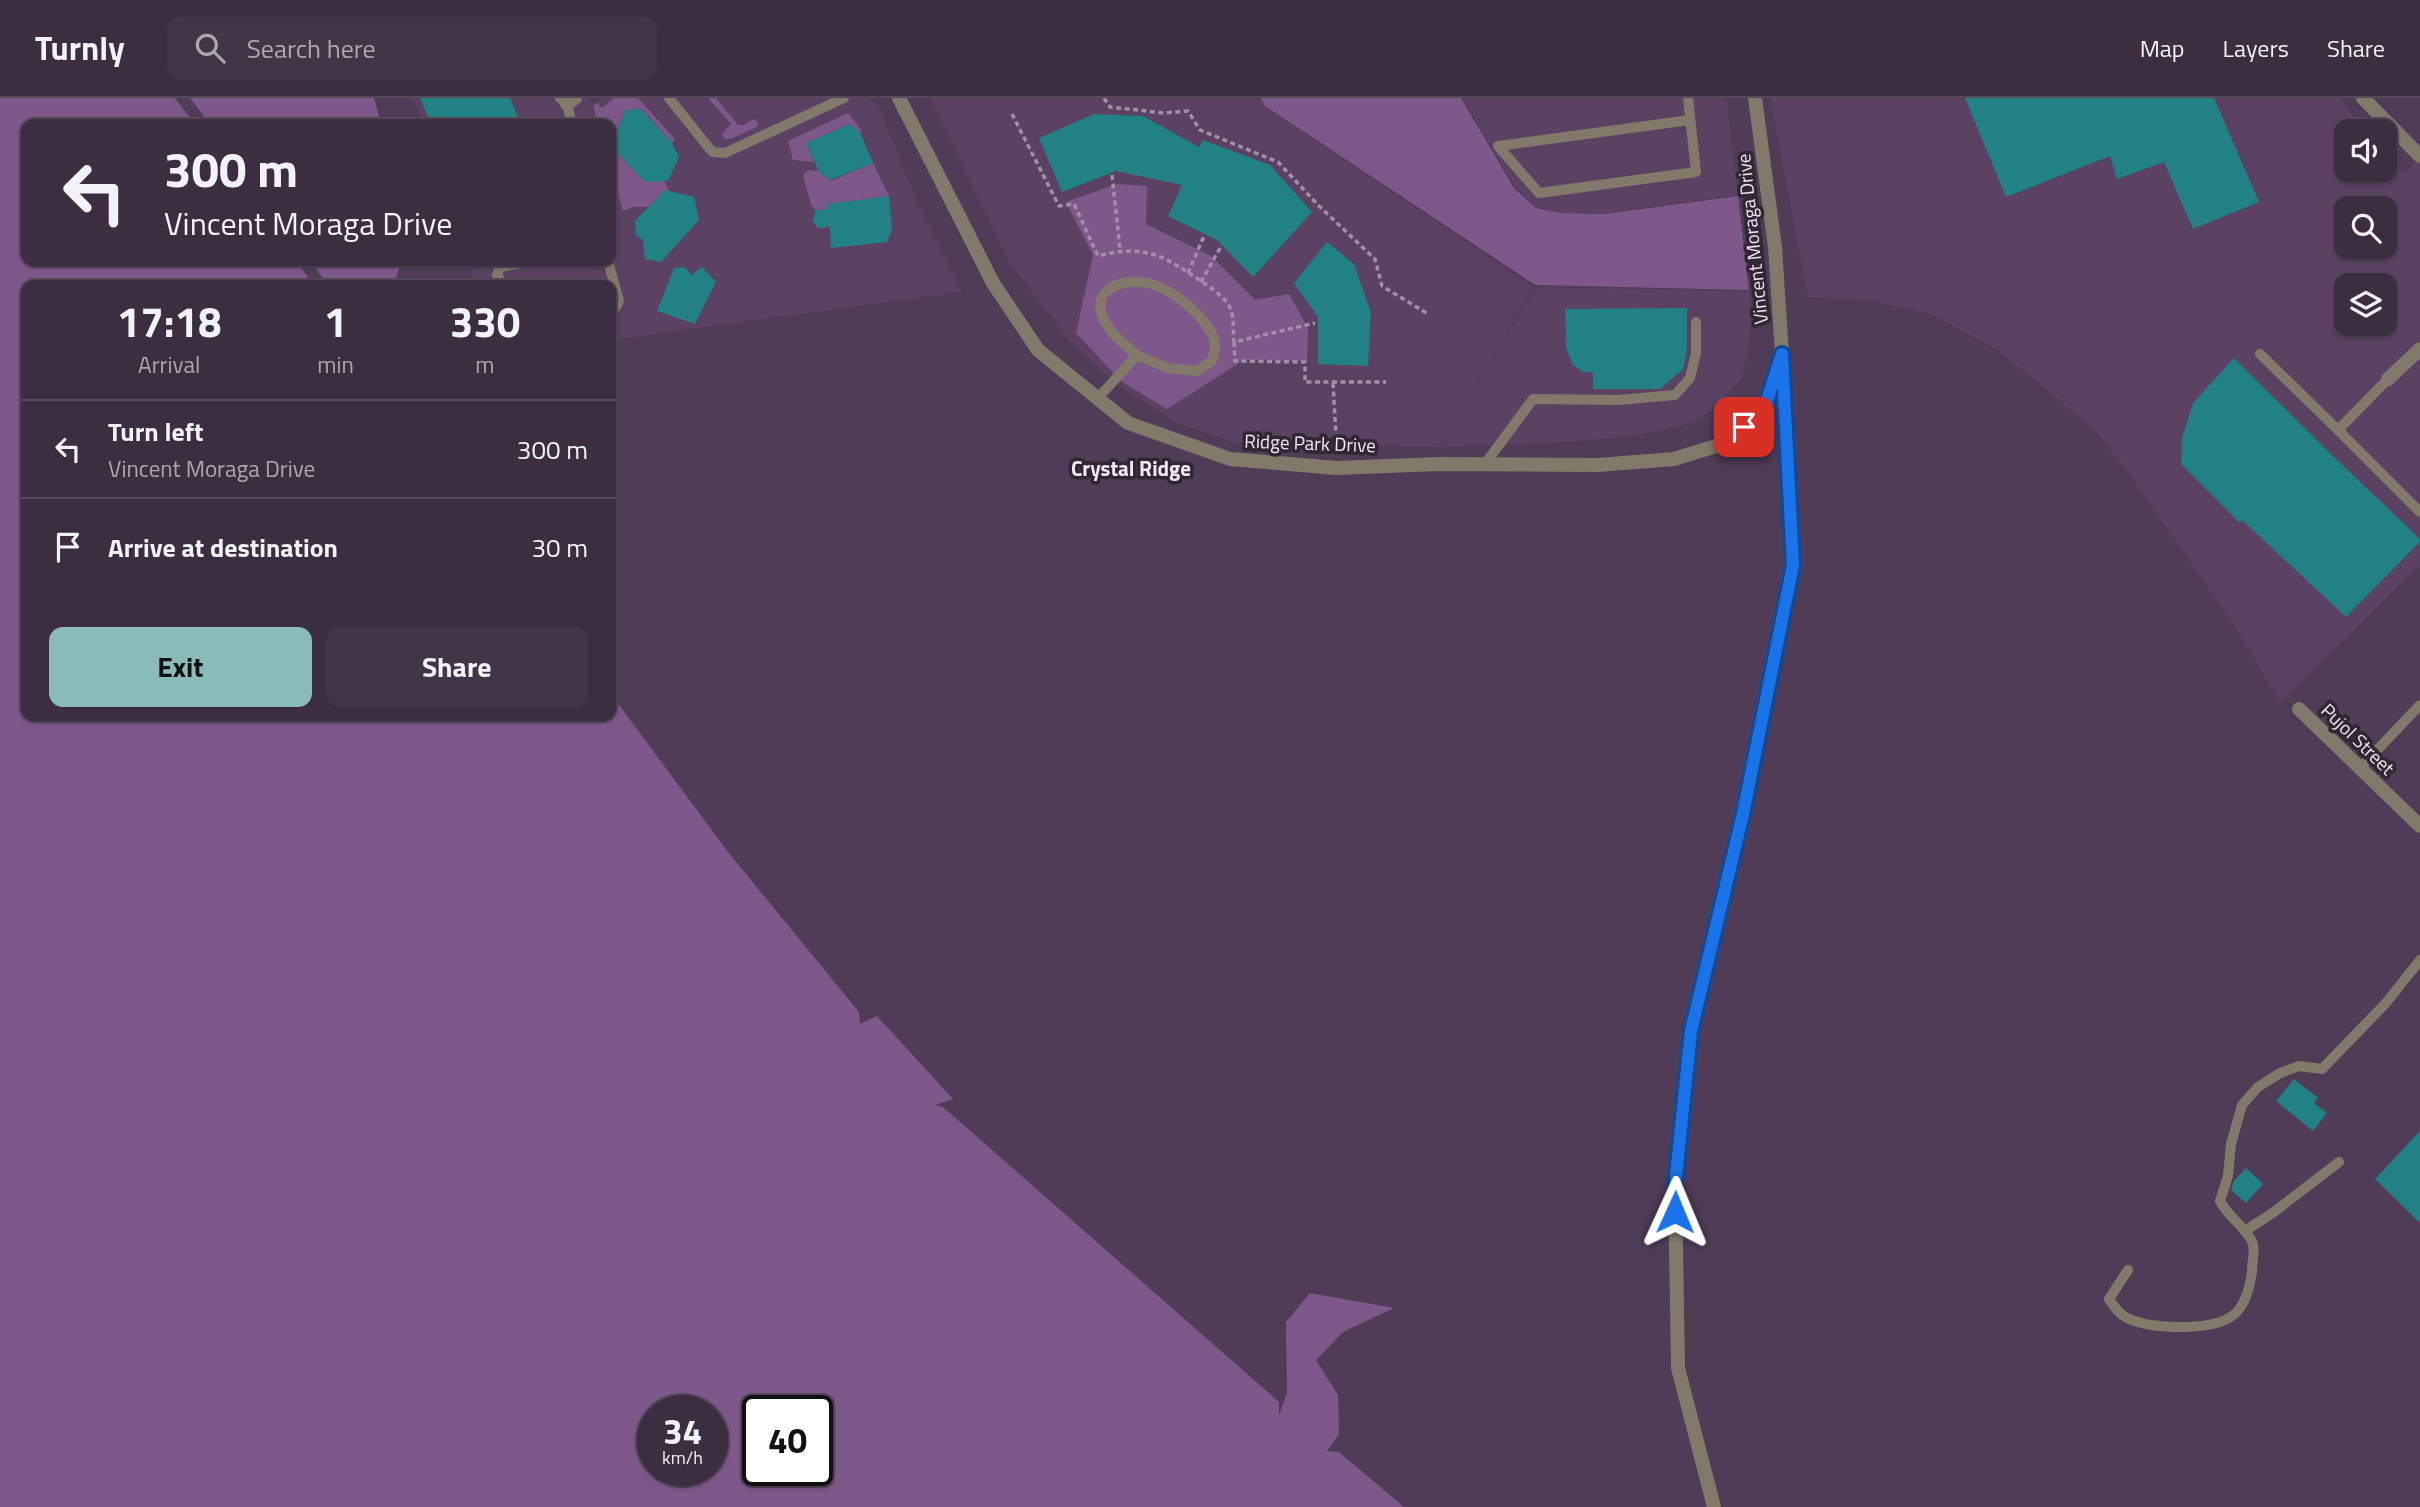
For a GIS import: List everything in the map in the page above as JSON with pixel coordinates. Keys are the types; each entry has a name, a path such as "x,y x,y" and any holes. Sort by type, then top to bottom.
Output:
{"street":[{"name":"Ridge Park Drive","path":"899,98 993,284 1038,350 1128,423 1230,459 1338,468 1485,464 1598,465 1674,459 1729,442"},
{"name":"Vincent Moraga Drive","path":"1729,442 1765,407 1782,354 1775,247 1755,98"},
{"path":"2362,98 2420,156"},
{"path":"2388,379 2420,349"},
{"path":"1714,1507 1678,1368 1675,1186 1691,1031 1743,814 1793,565 1782,354"},
{"name":"Pujol Street","path":"2299,709 2420,826"}],"lane":[{"path":"669,98 709,148 719,153 725,153 844,98"},
{"path":"1688,98 1696,172 1539,193 1498,146 1690,120"},
{"path":"567,100 571,119"},
{"path":"500,280 497,275 500,267 505,266"},
{"path":"1126,282 1147,283 1184,300 1206,324 1215,342 1212,361 1197,371 1168,368 1137,355 1111,331 1101,314 1100,300 1107,289 1126,282"},
{"path":"616,288 620,302 616,307"},
{"path":"1485,464 1533,399 1618,400 1675,395 1690,378 1696,354 1696,322"},
{"path":"2260,354 2420,512"},
{"path":"1098,398 1137,355"},
{"path":"2337,430 2388,379"},
{"path":"2360,768 2420,705"},
{"path":"2128,1270 2109,1299 2116,1310 2126,1318 2162,1326 2211,1324 2229,1318 2245,1301 2251,1280 2254,1245 2245,1231 2227,1214 2220,1201 2228,1176 2231,1144 2242,1105 2258,1087 2280,1073 2299,1066 2322,1069 2386,1003 2420,960"},
{"path":"2245,1231 2339,1162"}],"path":[{"path":"1104,98 1110,107 1164,113 1188,111 1200,130 1278,162 1375,259 1382,286 1428,314"},
{"path":"1012,114 1059,206 1074,204 1098,256 1120,250 1144,252 1168,259 1215,291 1231,309 1235,361 1305,362 1305,382 1386,382"},
{"path":"1111,175 1120,250"},
{"path":"1188,273 1204,236"},
{"path":"1201,282 1220,248"},
{"path":"1234,342 1315,323"},
{"path":"1334,383 1338,468"}],"shaded area":[{"path":"0,98 175,98 191,119 21,119 21,266 300,266 310,280 21,280 21,721 616,721 616,701 728,852 859,1012 860,1024 877,1016 953,1099 935,1105 943,1107 1279,1402 1279,1415 1287,1393 1286,1322 1310,1293 1394,1308 1343,1332 1316,1360 1338,1395 1339,1434 1327,1451 1339,1452 1404,1507 0,1507"},
{"path":"190,98 374,98 380,119 206,119"},
{"path":"413,98 589,98 593,105 602,98 869,98 878,106 916,200 962,292 616,339 616,280 473,280 473,266 616,266 616,119 422,119"},
{"path":"614,98 638,98 675,139 672,143 642,109 625,111 620,123 623,128 616,137 616,119 597,119 593,106 597,103 602,108"},
{"path":"708,98 716,98 738,125 744,125 753,119 758,123 757,127 724,139 722,134 731,124"},
{"path":"930,98 1258,98 1264,106 1533,287 1442,447 1235,443 1177,423 1113,382 1069,340 1010,263"},
{"path":"1260,98 1461,98 1514,188 1536,208 1560,213 1604,214 1738,196 1749,290 1535,285 1265,106"},
{"path":"1462,98 1726,98 1738,195 1604,213 1560,213 1536,207 1515,187"},
{"path":"1770,98 2339,98 2355,119 2334,119 2334,182 2397,182 2397,165 2405,173 2420,157 2420,565 2280,702 2235,626 2123,465 2097,433 1999,351 1932,314 1868,300 1808,297"},
{"path":"848,113 861,130 861,134 850,124 806,143 814,162 793,160 788,141"},
{"path":"616,152 645,182 663,179 669,191 665,190 648,207 633,207 623,211 616,186"},
{"path":"873,163 889,196 828,204 828,209 816,210 811,205 803,175 808,170 821,171 821,174 831,181"},
{"path":"1117,184 1147,186 1146,224 1211,256 1255,300 1289,294 1308,328 1307,361 1244,360 1167,409 1121,381 1076,333 1093,255 1066,202"},
{"path":"314,266 400,266 395,280 324,280"},
{"path":"1535,287 1750,291 1751,325 1748,353 1741,379 1714,410 1691,423 1661,430 1580,441 1443,447"}],"building":[{"path":"420,98 510,98 519,119 429,119"},
{"path":"1965,98 2214,98 2259,202 2193,229 2164,162 2117,179 2110,156 2006,197"},
{"path":"641,109 672,143 679,157 668,181 645,182 616,151 616,136 625,110"},
{"path":"1094,114 1143,116 1199,147 1203,140 1270,165 1312,212 1253,277 1217,240 1168,216 1182,185 1116,171 1062,192 1039,138"},
{"path":"850,124 861,134 873,163 830,180 819,172 806,143"},
{"path":"665,190 694,197 699,220 661,262 645,259 643,240 636,235 635,221"},
{"path":"889,196 892,229 887,242 831,248 830,227 818,228 812,220 816,210 828,209 827,204"},
{"path":"1327,242 1354,264 1371,313 1368,366 1318,364 1318,317 1294,283"},
{"path":"685,267 691,275 702,267 716,282 695,324 657,311 674,268"},
{"path":"1687,308 1687,351 1683,369 1660,389 1593,389 1593,372 1583,372 1573,365 1566,348 1565,309"},
{"path":"2234,358 2420,539 2346,617 2242,520 2240,523 2181,464 2182,438 2193,403"},
{"path":"2294,1079 2318,1098 2314,1103 2327,1113 2313,1131 2276,1101"},
{"path":"2420,1131 2420,1223 2375,1179"},
{"path":"2246,1168 2263,1184 2246,1203 2231,1190 2234,1181"}],"district":[{"name":"Crystal Ridge","path":"1131,469"}],"route":[{"path":"1675,1212 1675,1186 1691,1031 1743,814 1793,565 1782,354 1765,407 1744,427"}]}
